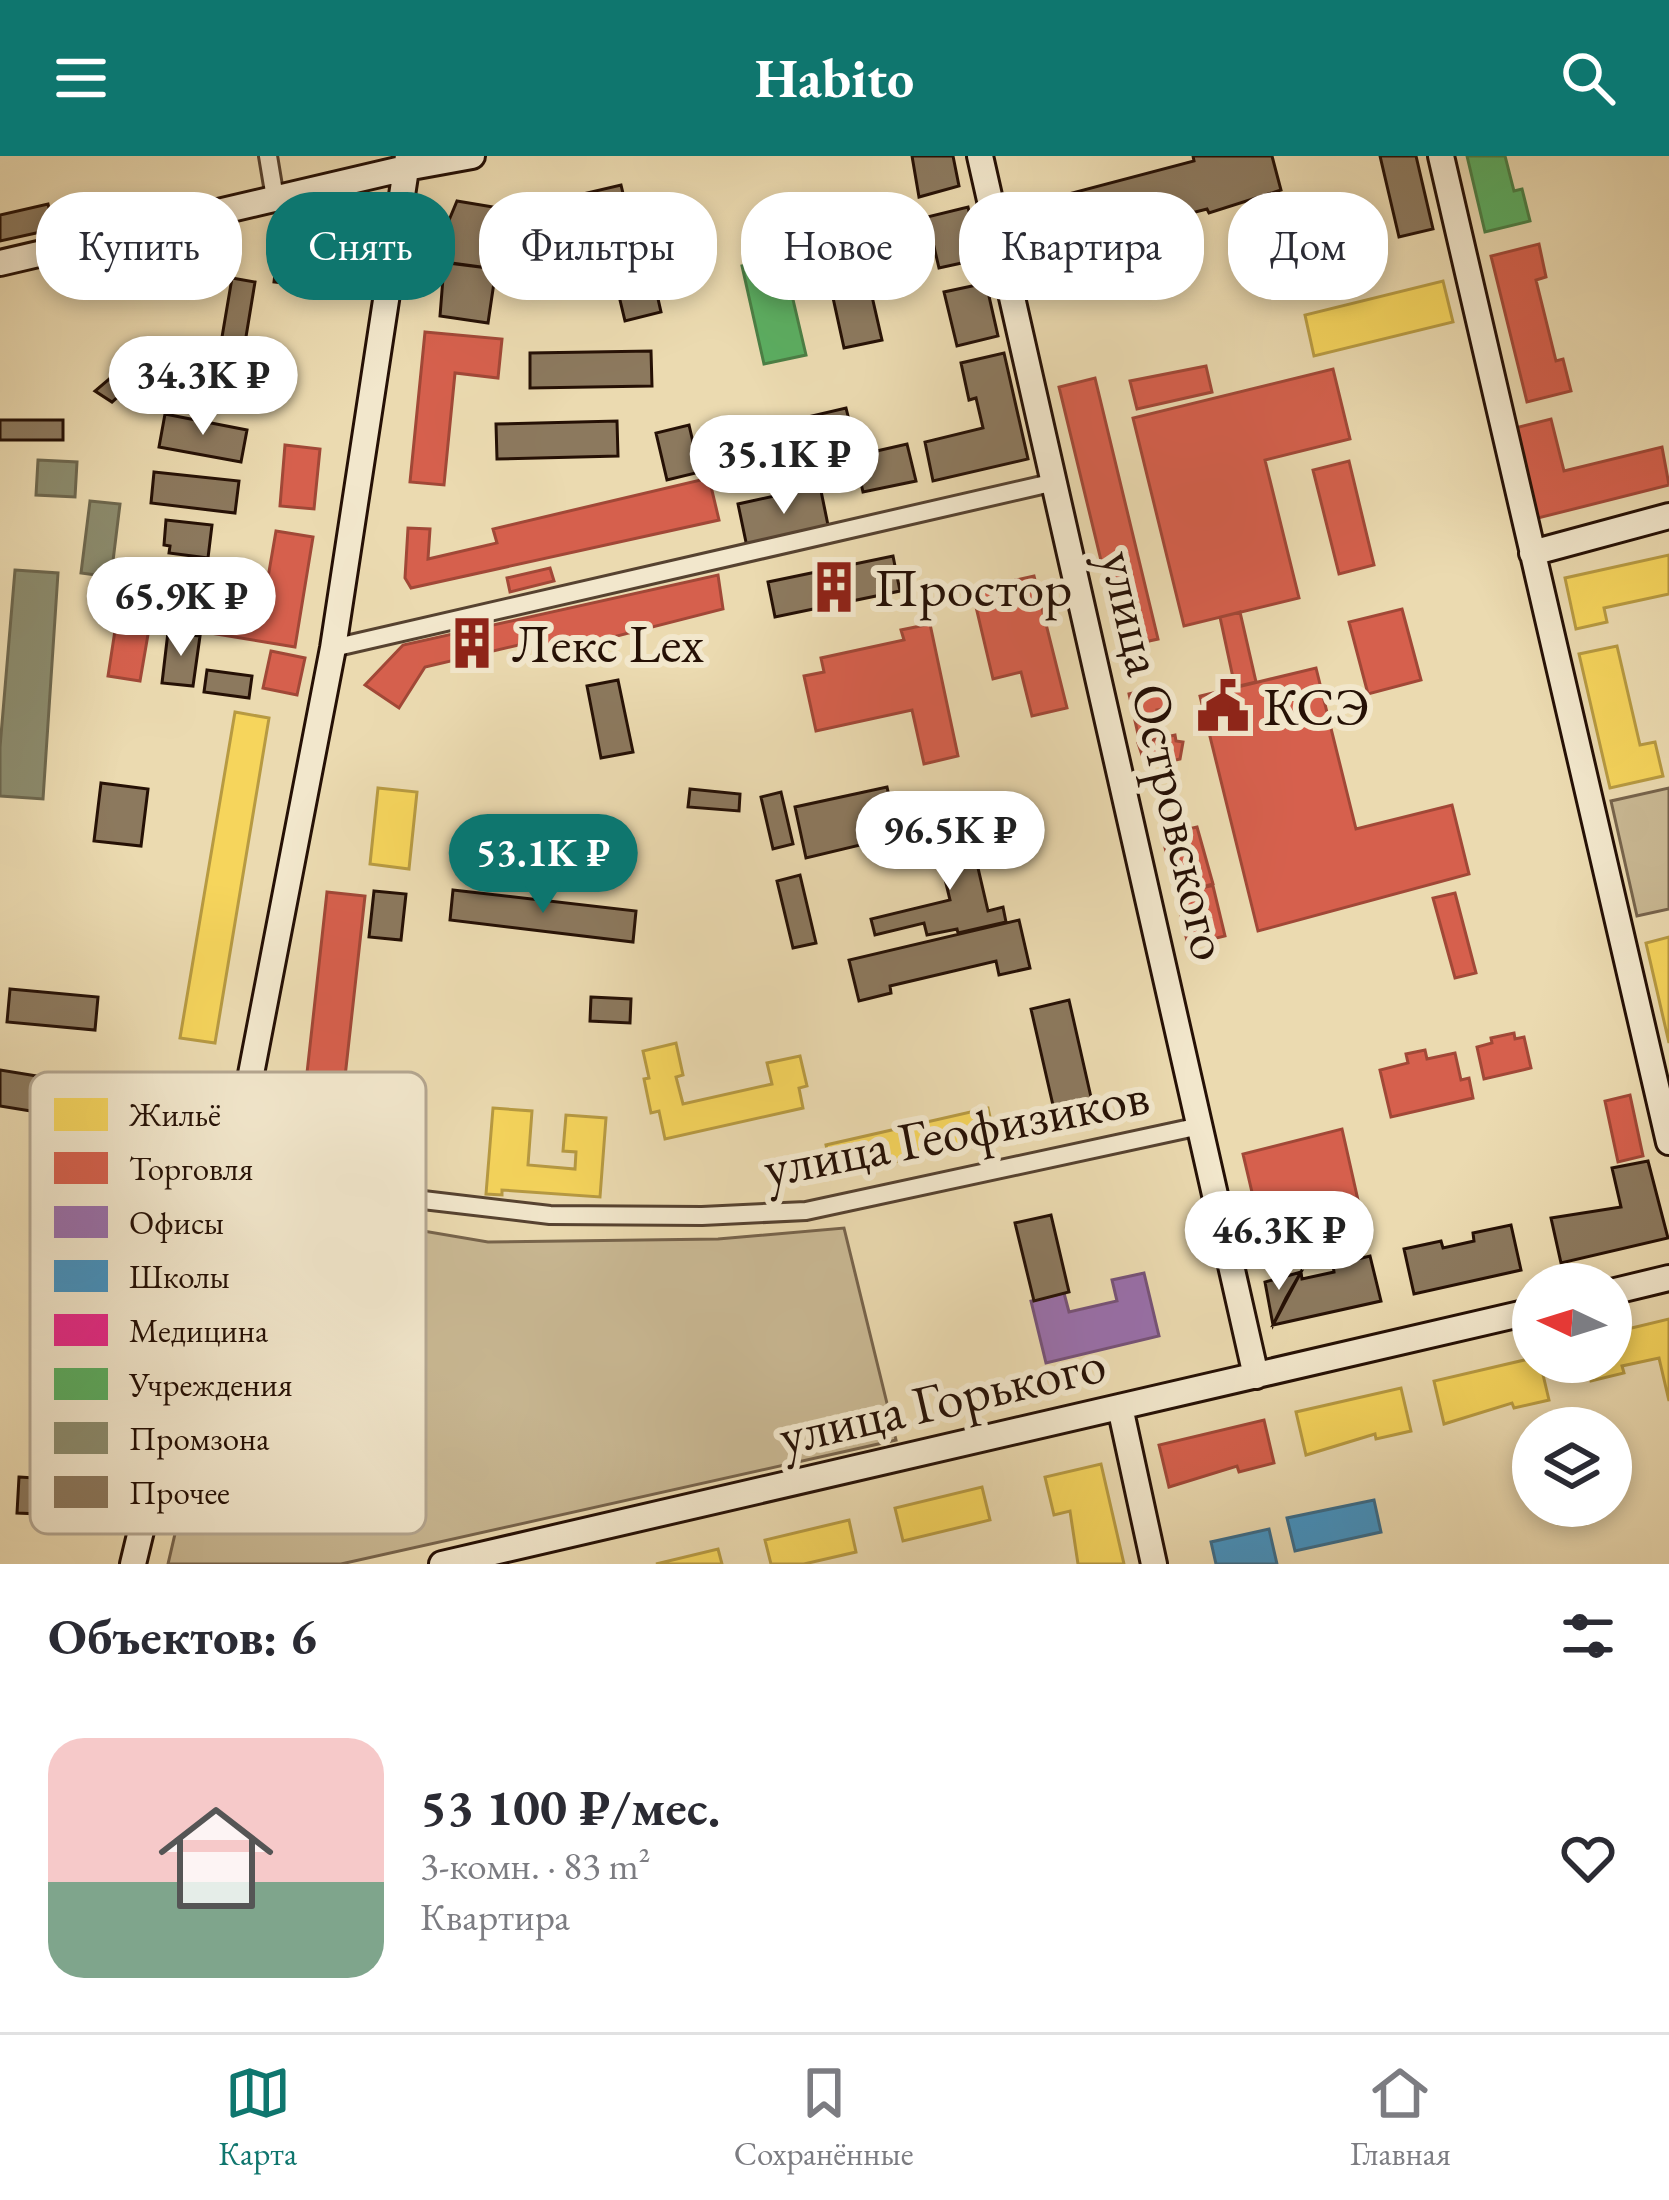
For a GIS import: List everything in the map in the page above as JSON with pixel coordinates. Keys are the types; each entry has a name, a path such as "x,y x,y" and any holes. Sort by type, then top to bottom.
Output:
{"street":[{"path":"268,156 274,192"},
{"path":"297,192 407,162 472,156"},
{"name":"улица Островского","path":"980,156 1256,1376"},
{"path":"1441,156 1669,1142"},
{"path":"251,1072 333,648 407,162"},
{"path":"0,263 266,200"},
{"path":"333,648 1055,482"},
{"path":"1532,553 1669,516"},
{"name":"улица Геофизиков","path":"426,1200 550,1215 806,1211 1199,1126"},
{"path":"1632,1287 1669,1278"},
{"name":"улица Горького","path":"442,1564 483,1559 1512,1315"},
{"path":"1120,1407 1154,1564"},
{"path":"133,1564 140,1534"}],"shaded area":[{"path":"1669,788 1669,909 1637,916 1611,801"},
{"path":"844,1228 896,1440 341,1564 168,1564 175,1534 426,1534 426,1231 488,1242 718,1239"}],"building: Жильё":[{"path":"1443,281 1453,322 1314,356 1305,315 1366,300 1388,300 1388,295"},
{"path":"1669,555 1669,594 1604,608 1607,622 1576,629 1565,578"},
{"path":"1617,646 1640,745 1655,742 1663,776 1610,788 1579,654"},
{"path":"235,712 269,718 215,1043 180,1038"},
{"path":"378,788 417,792 409,869 370,864"},
{"path":"1669,937 1669,1043 1646,943"},
{"path":"676,1043 683,1075 676,1077 683,1104 772,1084 767,1063 800,1056 807,1086 799,1088 803,1108 665,1139 659,1111 651,1113 643,1051"},
{"path":"493,1108 532,1111 528,1165 575,1169 576,1152 563,1151 566,1115 606,1118 600,1197 502,1190 502,1195 486,1194"},
{"path":"988,1108 995,1139 833,1176 826,1145"},
{"path":"1669,1319 1669,1401 1659,1358 1632,1364 1632,1328"},
{"path":"1512,1363 1512,1383 1545,1383 1549,1400 1518,1407 1512,1403 1444,1424 1434,1381"},
{"path":"1401,1388 1411,1431 1376,1439 1375,1434 1306,1455 1296,1412"},
{"path":"1101,1464 1124,1564 1078,1564 1070,1511 1054,1515 1045,1477"},
{"path":"982,1487 990,1520 903,1541 895,1508"},
{"path":"849,1520 856,1552 804,1564 771,1564 765,1540"},
{"path":"718,1549 722,1564 656,1564"}],"building: Торговля":[{"path":"1539,244 1546,277 1536,280 1556,361 1563,359 1571,391 1527,402 1491,256"},
{"path":"425,332 502,339 498,378 455,373 444,485 410,482"},
{"path":"1206,366 1212,392 1137,409 1130,381"},
{"path":"1333,369 1350,439 1265,460 1299,598 1184,626 1133,418"},
{"path":"1095,378 1158,639 1122,647 1059,387"},
{"path":"1551,419 1564,471 1662,447 1669,485 1538,518 1515,428"},
{"path":"285,445 320,449 314,509 280,506"},
{"path":"1349,461 1374,565 1339,574 1313,470"},
{"path":"709,478 719,520 411,588 405,578 408,528 430,529 428,559 497,543 493,529"},
{"path":"276,531 313,537 295,647 198,631 199,625 151,617 140,681 108,676 120,598 133,600 138,566 208,578 207,585 265,595"},
{"path":"550,568 554,581 510,592 507,578"},
{"name":"Лекс Lex","path":"718,575 723,609 543,655 540,640 425,667 399,708 365,685 403,645"},
{"path":"1034,576 1067,708 1032,716 1021,672 993,679 972,590"},
{"path":"1402,609 1421,680 1368,694 1349,622"},
{"path":"1240,612 1256,682 1235,687 1220,617"},
{"path":"930,624 958,756 924,764 912,710 816,731 804,676 824,672 821,658 904,640 901,630"},
{"path":"271,651 305,658 297,695 263,688"},
{"path":"1316,668 1356,829 1452,805 1469,874 1258,931 1200,696"},
{"path":"1164,686 1171,702 1169,708 1157,710 1163,738 1140,743 1129,694"},
{"path":"1175,735 1176,741 1183,742 1180,759 1146,767 1138,743"},
{"path":"1197,827 1213,884 1176,894 1162,835"},
{"path":"1213,886 1225,936 1188,945 1176,894"},
{"path":"327,892 365,896 346,1072 307,1072"},
{"path":"1455,893 1476,973 1455,978 1433,898"},
{"path":"1514,1033 1515,1039 1524,1037 1531,1068 1484,1079 1477,1047"},
{"path":"1425,1050 1427,1059 1455,1053 1461,1080 1469,1078 1473,1098 1391,1117 1380,1070 1408,1063 1406,1054"},
{"path":"1630,1095 1643,1156 1618,1162 1605,1101"},
{"path":"1342,1129 1362,1218 1264,1243 1243,1154"},
{"path":"1264,1420 1274,1463 1239,1472 1237,1466 1169,1487 1159,1445"}],"building: Офисы":[{"path":"1144,1273 1159,1336 1046,1363 1031,1301 1064,1293 1069,1312 1117,1301 1112,1280"}],"building: Школы":[{"path":"1374,1500 1381,1532 1295,1551 1287,1518"},
{"path":"1269,1529 1277,1564 1216,1564 1211,1542"}],"building: Учреждения":[{"path":"1467,156 1505,156 1514,191 1522,189 1530,221 1485,232"},
{"path":"750,300 793,300 806,355 764,364"}],"building: Промзона":[{"path":"38,460 77,462 75,497 36,495"},
{"path":"90,501 120,504 111,577 81,573"},
{"path":"15,570 58,573 43,799 0,796"}],"building: Прочее":[{"path":"912,156 953,156 959,186 918,192"},
{"path":"1193,156 1272,156 1281,190 1228,192 1228,207 1209,213 1204,210 1204,192 1076,192 1194,161"},
{"path":"1380,156 1416,156 1433,229 1399,237"},
{"path":"621,185 623,192 591,192"},
{"path":"457,201 479,205 479,267 455,263"},
{"path":"36,207 36,233 0,241 0,215"},
{"path":"959,209 959,264 939,268 935,215"},
{"path":"455,264 479,267 479,300 491,300 488,323 440,316 441,300 455,300"},
{"path":"242,280 255,282 243,355 138,379 112,402 95,391 122,368 221,343 228,300 242,300"},
{"path":"959,289 959,300 990,300 998,336 957,346 944,292"},
{"path":"620,300 658,300 661,312 625,321"},
{"path":"834,300 873,300 882,340 844,348"},
{"path":"651,351 652,386 530,388 530,353"},
{"path":"1004,353 1028,459 933,481 925,442 983,428 976,398 969,400 961,363"},
{"path":"846,408 854,440 781,456 773,425"},
{"path":"165,414 247,430 241,462 159,447"},
{"path":"0,420 63,420 63,440 0,440"},
{"path":"617,421 618,456 497,459 496,424"},
{"path":"689,425 700,472 667,480 656,433"},
{"path":"907,444 916,481 863,492 855,456"},
{"path":"154,472 239,481 235,513 151,503"},
{"path":"820,486 829,530 747,547 738,504"},
{"path":"166,520 212,525 208,558 169,553 170,546 164,545"},
{"name":"Простор","path":"893,556 900,591 775,617 768,582"},
{"path":"168,632 200,636 193,686 162,683"},
{"path":"207,670 252,676 249,698 204,692"},
{"path":"618,680 633,752 601,758 587,686"},
{"path":"101,783 148,789 141,846 94,841"},
{"path":"887,787 898,836 806,858 795,807"},
{"path":"690,789 740,794 739,811 688,807"},
{"path":"781,792 793,844 773,849 761,797"},
{"path":"952,823 954,829 968,825 988,911 1003,907 1006,922 927,935 924,923 875,935 871,919 950,900 934,834 946,831 945,825"},
{"path":"800,875 816,943 793,948 777,881"},
{"path":"453,890 636,911 633,942 450,920"},
{"path":"374,891 406,894 401,940 369,937"},
{"path":"1019,920 1030,968 999,975 996,961 890,986 891,993 859,1001 849,960"},
{"path":"10,989 98,997 95,1030 7,1022"},
{"path":"591,997 631,999 630,1023 590,1021"},
{"path":"1069,1000 1093,1106 1055,1114 1031,1009"},
{"path":"0,1070 30,1075 30,1111 0,1106"},
{"path":"1648,1161 1668,1238 1561,1263 1551,1218 1621,1207 1612,1168"},
{"path":"1051,1215 1069,1292 1034,1301 1015,1223"},
{"path":"1511,1225 1519,1263 1512,1263 1512,1272 1414,1294 1404,1249 1441,1241 1443,1248 1474,1241 1473,1233"},
{"path":"1370,1256 1381,1301 1273,1325 1301,1272 1302,1279 1334,1272 1333,1265"},
{"path":"1301,1272 1286,1298 1273,1325 1265,1282"},
{"path":"19,1477 30,1478 30,1514 17,1513"}],"place":[{"name":"Простор","path":"834,587"},
{"name":"Лекс Lex","path":"472,643"},
{"name":"КСЭ","path":"1223,706"}]}
